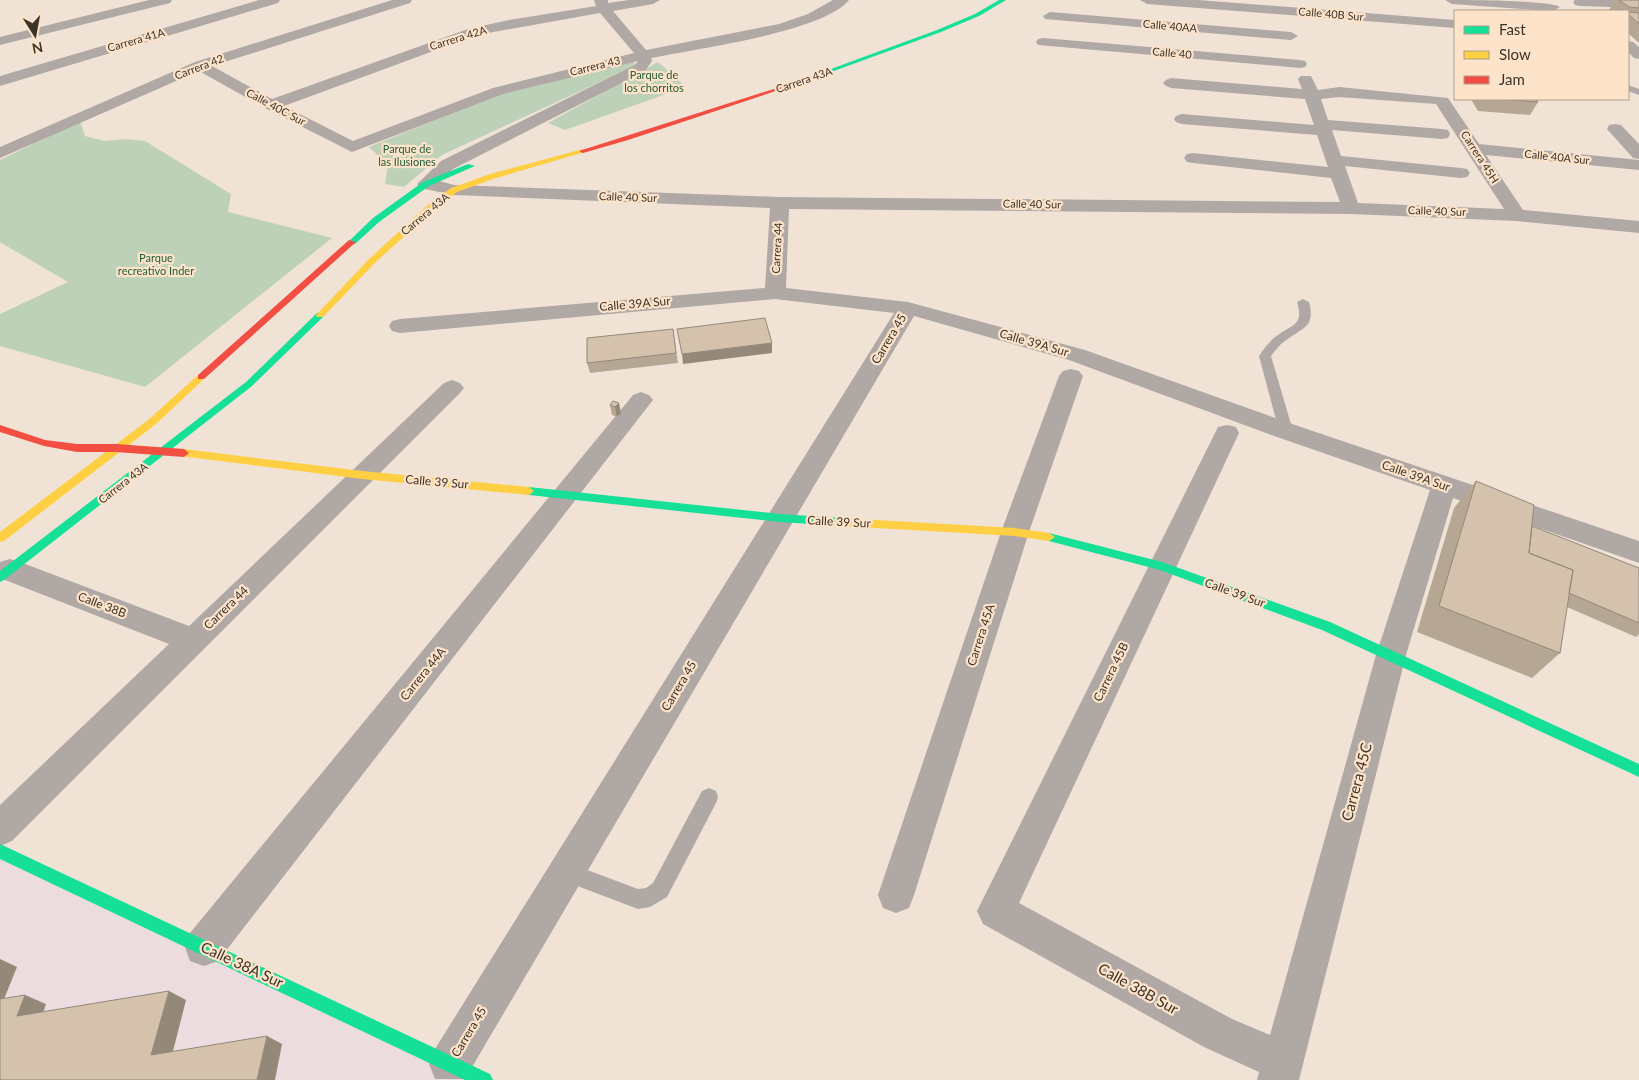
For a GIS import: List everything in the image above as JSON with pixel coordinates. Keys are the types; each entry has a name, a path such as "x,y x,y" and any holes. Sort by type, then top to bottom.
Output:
{"main road":[{"name":"Carrera 43A","path":"5,574 249,384 291,345 372,261 432,206 454,190 493,176 635,136 822,75 946,28 977,15 1003,0"},
{"name":"Carrera 43A","path":"0,538 152,422 376,220 426,184 480,164"},
{"name":"Calle 39 Sur","path":"0,428 44,442 77,448 164,451 362,475 567,494 780,518 1015,532 1059,539 1162,566 1326,626 1639,770"},
{"name":"Calle 38A Sur","path":"0,851 484,1080"}],"street":[{"name":"Carrera 41A","path":"0,81 273,0"},
{"path":"358,0 378,9"},
{"name":"Carrera 42","path":"0,153 200,66 405,0"},
{"name":"Carrera 42A","path":"270,105 473,32 602,4 653,0"},
{"name":"Carrera 43","path":"352,147 498,91 643,55 782,28 807,20 842,0"},
{"name":"Calle 40B Sur","path":"1147,0 1454,24"},
{"path":"1343,0 1351,16"},
{"path":"1452,0 1553,7"},
{"path":"602,4 643,55"},
{"path":"1582,4 1639,4"},
{"path":"2,48 161,6 191,24"},
{"path":"1285,10 1300,64 1313,95 1322,128 1351,208"},
{"name":"Calle 40AA","path":"1050,16 1291,36"},
{"name":"Calle 40","path":"1043,42 1300,64"},
{"path":"1629,46 1639,55"},
{"name":"Carrera 43A","path":"426,184 447,165 640,68 645,61 643,55"},
{"path":"22,61 36,69"},
{"name":"Calle 40C Sur","path":"200,66 352,147"},
{"path":"1171,83 1313,95"},
{"name":"Carrera 45H","path":"1313,95 1339,92 1437,100 1476,149 1517,215"},
{"path":"1182,119 1442,134"},
{"path":"1615,129 1639,154"},
{"name":"Calle 40A Sur","path":"1476,149 1639,165"},
{"path":"1193,158 1461,173"},
{"name":"Calle 40 Sur","path":"426,184 454,190 780,203 1351,208 1517,215 1639,228"},
{"name":"Carrera 44","path":"775,293 780,203"},
{"name":"Calle 39A Sur","path":"400,326 775,293 908,308 1077,355 1286,431 1639,552"},
{"name":"Carrera 45","path":"450,1064 908,308"},
{"name":"Carrera 45A","path":"896,895 1015,532 1071,376"},
{"name":"Carrera 44","path":"0,829 452,388"},
{"name":"Carrera 44A","path":"204,947 641,400"},
{"name":"Carrera 45B","path":"996,911 1228,433"},
{"name":"Carrera 45C","path":"1280,1071 1391,655 1444,486"},
{"name":"Calle 38B","path":"5,574 193,640"},
{"name":"Calle 38B Sur","path":"996,911 1218,1033 1280,1071"}],"lane":[{"path":"1286,431 1265,356 1280,339 1300,328 1306,311 1302,302"},
{"path":"566,872 638,899 650,898 660,890 709,797"}],"shaded area":[{"path":"0,851 484,1080 0,1080"}],"green space":[{"name":"Parque de las Ilusiones","path":"630,60 637,65 442,155 404,187 385,184 388,165 369,147 494,96"},
{"name":"Parque de los chorritos","path":"658,62 686,87 565,130 548,123"},
{"name":"Parque recreativo Inder","path":"80,121 85,136 105,141 125,139 145,141 231,194 228,212 332,238 145,387 0,346 0,314 68,282 0,242 0,160"}],"building":[{"path":"1619,0 1639,0 1639,8 1629,7"},
{"path":"1629,12 1639,13 1639,24 1629,15"},
{"path":"1511,100 1537,100 1538,102"},
{"path":"765,318 772,343 682,354 677,329"},
{"path":"673,329 676,353 587,363 587,338"},
{"path":"613,401 619,403 615,407 610,405"},
{"path":"1476,481 1534,505 1529,553 1573,570 1560,653 1439,606"},
{"path":"1532,526 1639,568 1639,623 1569,593 1573,570 1529,553"},
{"path":"169,991 151,1055 267,1036 257,1080 0,1080 0,999 25,995 17,1016"}],"traffic: fast":[{"path":"785,87 939,31 977,15 1003,0"},
{"path":"352,242 376,220 426,184 471,166"},
{"path":"0,577 249,384 320,315"},
{"path":"529,491 780,518 841,522"},
{"path":"1049,537 1162,566 1326,626 1639,771"},
{"path":"0,851 484,1080"}],"traffic: slow":[{"path":"320,315 372,261 432,206 454,190 493,176 583,151"},
{"path":"0,538 152,422 201,377"},
{"path":"184,453 362,475 529,491"},
{"path":"841,522 1015,532 1049,537"}],"traffic: jam":[{"path":"583,151 626,139 785,87"},
{"path":"201,377 352,242"},
{"path":"0,428 44,443 77,448 116,448 184,453"}]}
